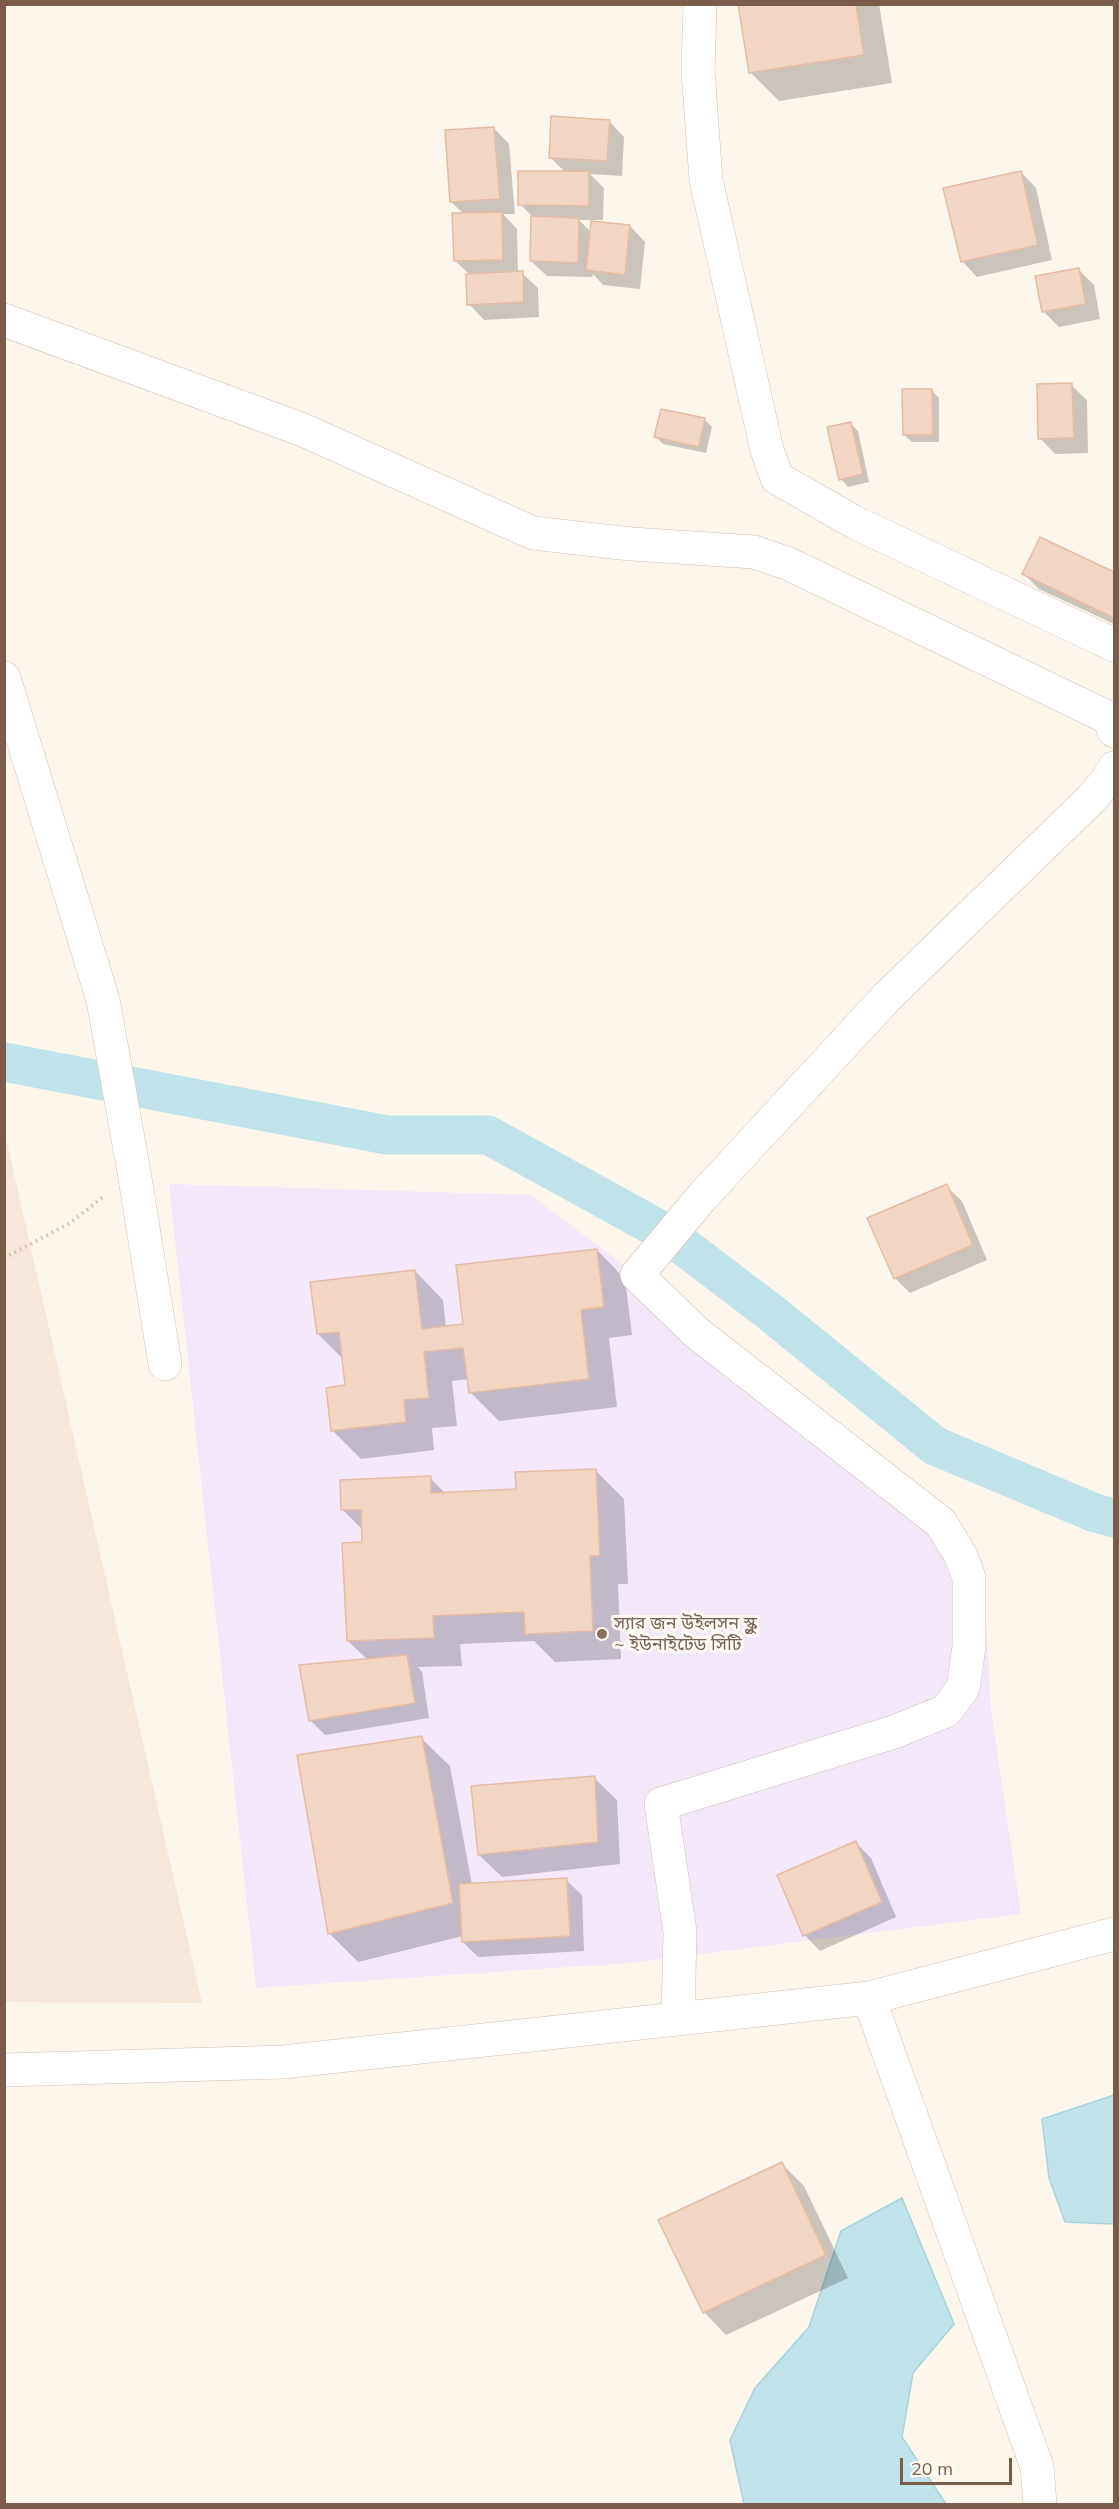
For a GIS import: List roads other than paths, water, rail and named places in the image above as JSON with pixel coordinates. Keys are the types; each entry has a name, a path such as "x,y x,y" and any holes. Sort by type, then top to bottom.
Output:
{"street":[{"path":"700,4 698,71 706,180 767,450 777,478 854,522 1114,645"},
{"path":"4,320 303,430 533,533 632,544 754,552 789,564 1109,718 1114,731"},
{"path":"4,678 103,1000 165,1364"},
{"path":"678,2019 680,1932 661,1804 894,1732 946,1711 963,1688 969,1647 969,1578 961,1556 940,1523 697,1333 637,1275 702,1197 887,997 1091,799 1109,778 1114,768"},
{"path":"4,2070 283,2062 869,1998 1114,1934"},
{"path":"869,1998 1037,2467 1040,2505"}],"water":[{"path":"1114,2095 1114,2224 1065,2222 1049,2178 1042,2119"},
{"path":"902,2198 954,2324 913,2373 902,2437 946,2504 744,2504 730,2440 755,2388 809,2327 841,2231"}],"waterway":[{"path":"4,1062 387,1135 488,1135 666,1233 770,1312 935,1446 1095,1513 1114,1518"}],"place":[{"name":"স্যার জন উইলসন স্কুল ~ ইউনাইটেড সিটি","path":"602,1634"}]}
